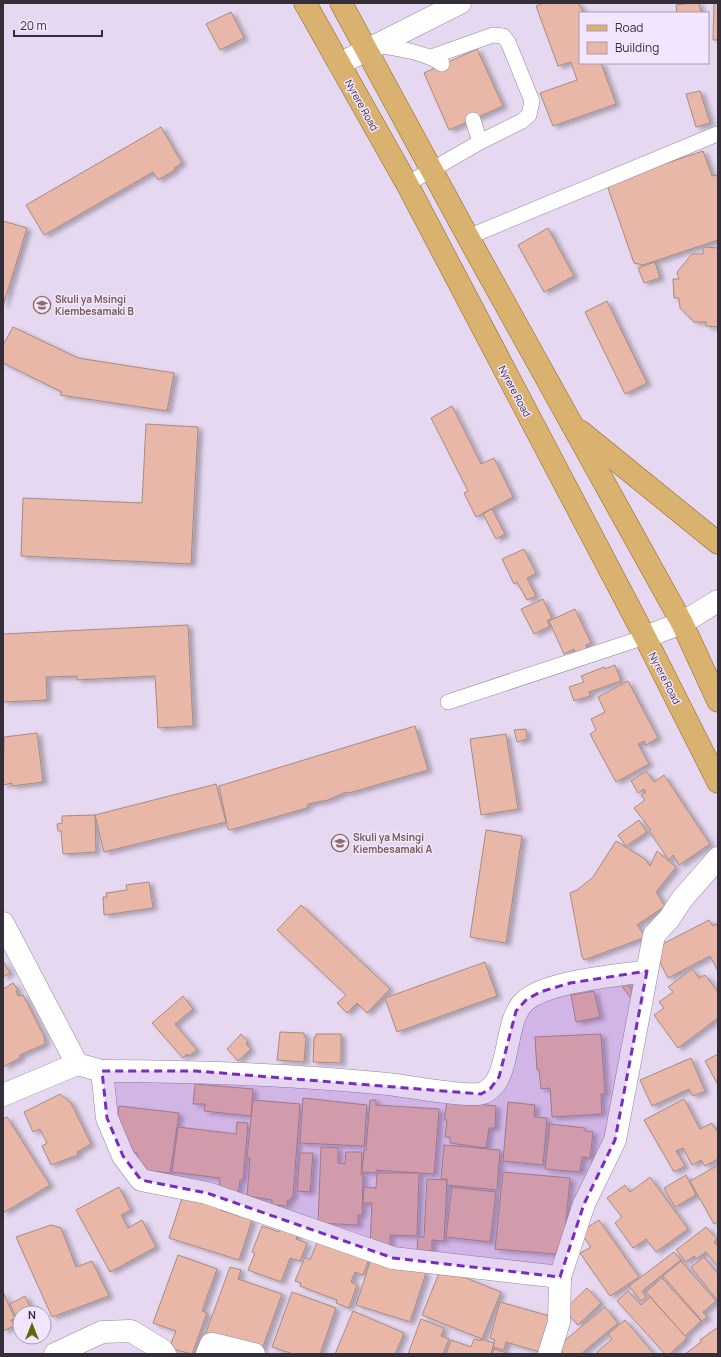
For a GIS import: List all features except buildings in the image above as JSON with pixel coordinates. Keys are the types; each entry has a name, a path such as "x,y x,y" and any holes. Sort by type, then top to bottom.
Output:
{"main road":[{"name":"Nyrere Road","path":"305,3 407,184 645,637 717,778"},
{"path":"341,3 372,47 432,170 682,623 718,700"},
{"path":"571,424 718,543"}],"street":[{"path":"339,64 460,3"},
{"path":"645,637 682,623 718,601"},
{"path":"548,1354 559,1322 560,1277 584,1204 615,1140 654,934 669,919 682,899 718,858"},
{"path":"3,922 77,1064"},
{"path":"3,1095 77,1064 102,1071 196,1071 388,1084 466,1094 481,1094 490,1089 499,1077 516,1011 526,1000 540,992 570,983 647,971"},
{"path":"102,1071 107,1118 123,1156 141,1180 208,1194 393,1258 560,1277"},
{"path":"55,1354 102,1332 131,1330 162,1350 165,1354"},
{"path":"206,1354 211,1344 213,1344 254,1354"}],"lane":[{"path":"372,47 410,51 437,61 494,35 503,36 508,42 532,101 529,115 522,121 480,142 407,184"},
{"path":"473,120 480,142"},
{"path":"468,237 717,134"},
{"path":"448,702 645,637"}],"highlighted area":[{"path":"647,971 615,1140 584,1204 560,1277 393,1258 207,1193 141,1180 123,1156 107,1118 102,1071 196,1071 481,1094 490,1089 499,1077 516,1011 526,1000 540,992 570,983"}],"place":[{"name":"Skuli ya Msingi Kiembesamaki B","path":"42,305"},
{"name":"Skuli ya Msingi Kiembesamaki A","path":"340,843"}]}
